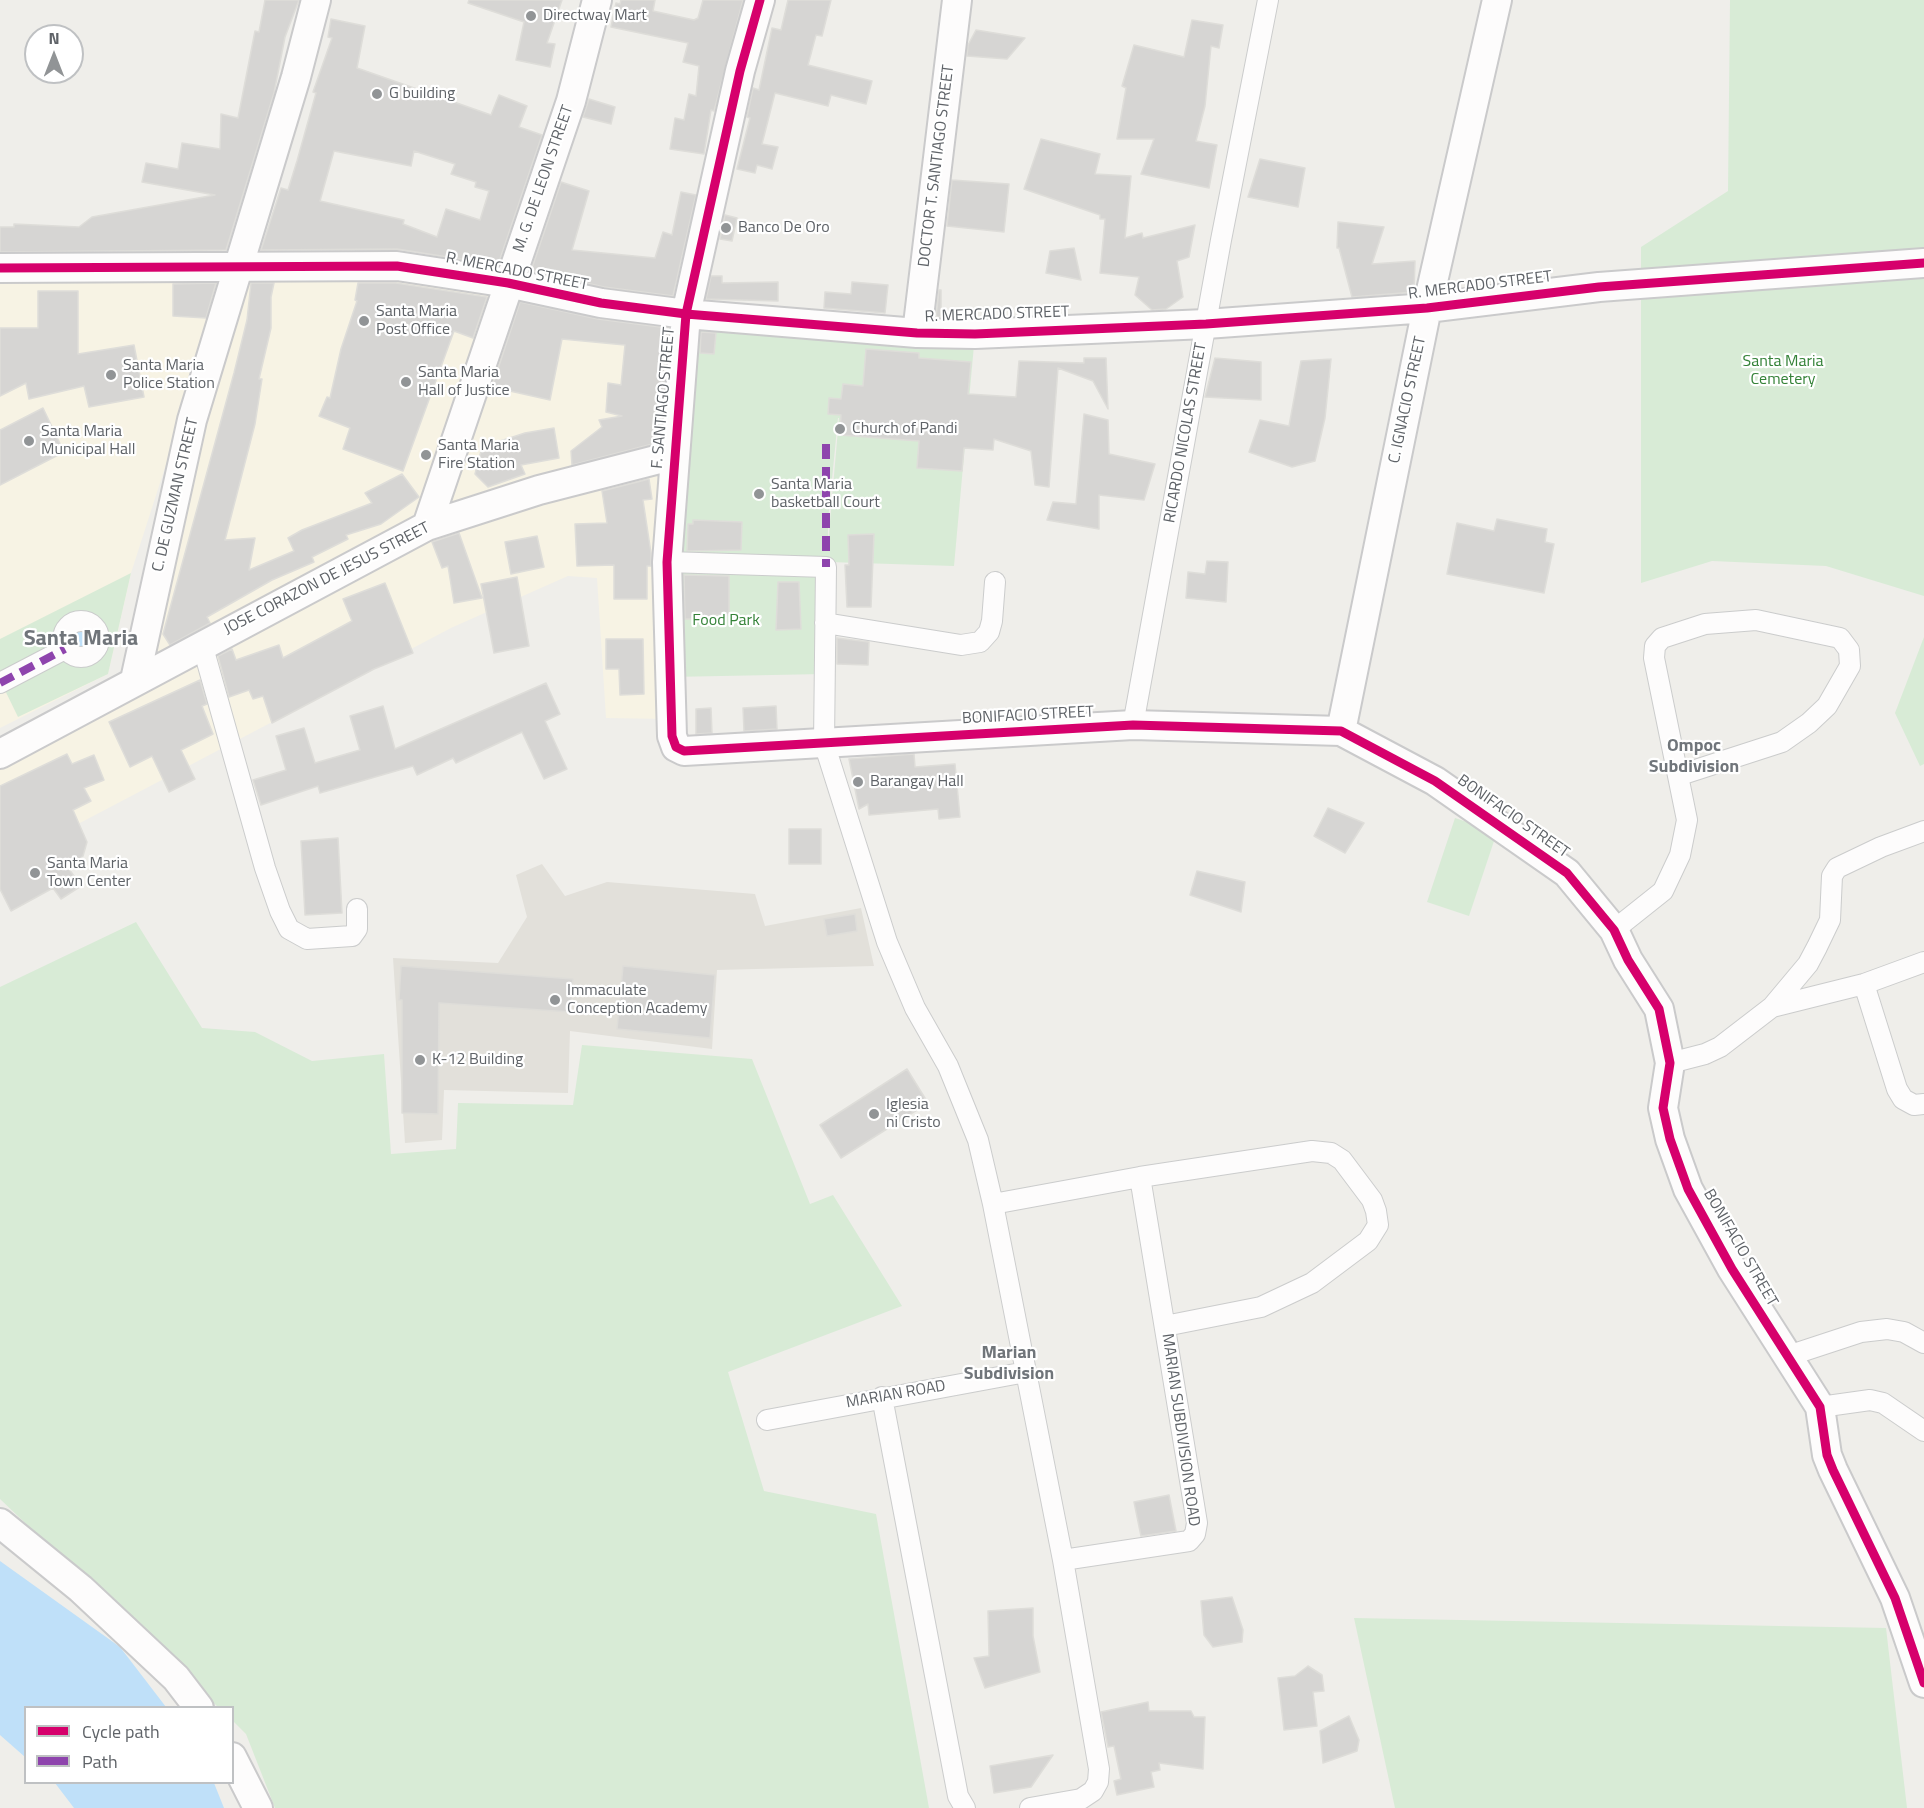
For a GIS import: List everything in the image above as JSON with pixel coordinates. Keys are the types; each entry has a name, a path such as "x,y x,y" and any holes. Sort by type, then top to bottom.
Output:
{"street":[{"name":"C. DE GUZMAN STREET","path":"135,680 186,443 296,77 316,0"},
{"name":"M. G. DE LEON STREET","path":"427,526 487,357 508,283 571,101 597,0"},
{"name":"F. SANTIAGO STREET","path":"672,736 667,562 686,314 740,71 760,0"},
{"name":"DOCTOR T. SANTIAGO STREET","path":"917,333 957,0"},
{"name":"RICARDO NICOLAS STREET","path":"1133,725 1268,0"},
{"name":"C. IGNACIO STREET","path":"1341,731 1427,308 1497,0"},
{"name":"R. MERCADO STREET","path":"0,268 397,266 508,283 601,303 686,314 807,322 917,333 975,334 1206,324 1427,308 1599,287 1924,262"},
{"name":"JOSE CORAZON DE JESUS STREET","path":"0,754 91,707 202,644 427,526 540,490 675,454"},
{"path":"667,562 826,567 824,743 887,942 915,1008 948,1066 969,1113 993,1204 1063,1560 1099,1769 1098,1782 1094,1791 1081,1799 1030,1808"},
{"path":"825,623 961,645 980,642 989,632 992,621 995,582"},
{"path":"1614,930 1663,891 1680,855 1688,820 1654,658 1655,646 1662,638 1705,624 1756,620 1840,638 1849,650 1850,666 1827,706 1809,723 1782,742 1680,775"},
{"path":"202,644 265,868 280,911 290,929 307,939 352,936 357,929 357,909"},
{"path":"0,683 65,649"},
{"name":"BONIFACIO STREET","path":"672,736 676,747 684,751 1133,725 1341,731 1435,781 1567,873 1614,930 1628,960 1659,1010 1670,1063 1663,1108 1670,1139 1688,1189 1732,1269 1820,1407 1827,1455 1894,1598 1924,1683"},
{"path":"1670,1063 1705,1054 1719,1047 1740,1034 1772,1007 1808,964 1830,920 1832,876 1837,868 1881,847 1924,831"},
{"path":"1772,1007 1864,984 1924,962"},
{"path":"1864,984 1897,1089 1903,1100 1914,1105 1924,1104"},
{"path":"993,1204 1140,1177 1312,1151 1331,1153 1342,1160 1372,1200 1378,1225 1368,1241 1312,1283 1261,1307 1165,1326"},
{"name":"MARIAN SUBDIVISION ROAD","path":"1063,1560 1189,1541 1195,1534 1197,1523 1140,1177"},
{"path":"1788,1356 1861,1332 1887,1329 1904,1332 1924,1343"},
{"name":"MARIAN ROAD","path":"767,1420 1026,1372"},
{"path":"882,1397 958,1796 965,1808"},
{"path":"1820,1407 1870,1400 1883,1403 1924,1431"},
{"path":"0,1523 81,1589 176,1678 198,1706"},
{"path":"234,1761 258,1808"}],"shaded area":[{"path":"238,267 504,286 426,522 137,672"},
{"path":"0,278 225,281 131,573 108,674 0,728"},
{"path":"510,288 686,314 668,448 437,523"},
{"path":"675,455 671,719 606,718 597,578 568,576 451,628 0,865 0,762 442,529"},
{"name":"Immaculate Conception Academy","path":"542,864 565,896 607,882 755,894 765,926 861,908 874,966 717,970 712,1049 570,1031 568,1093 444,1090 442,1140 405,1143 393,958 498,963 527,917 516,875"}],"green space":[{"name":"Santa Maria Cemetery","path":"1730,0 1924,0 1924,596 1826,566 1712,561 1641,583 1641,247 1728,191"},
{"path":"689,317 975,334 954,566 673,557","holes":["839,418 828,544 828,520"]},
{"name":"Food Park","path":"673,567 822,567 824,674 670,677"},
{"path":"131,573 108,674 18,717 0,680 0,639"},
{"path":"1924,637 1924,764 1920,766 1895,713"},
{"path":"1455,818 1497,832 1469,916 1427,902"},
{"path":"136,922 202,1028 255,1032 312,1061 384,1054 391,1154 456,1149 458,1103 573,1105 582,1045 752,1059 810,1204 833,1195 902,1306 728,1372 764,1491 876,1514 929,1808 275,1808 246,1734 234,1722 234,1706 217,1706 0,1499 0,987"},
{"path":"1354,1618 1886,1628 1907,1808 1395,1808"}],"water":[{"path":"80,628 89,631 92,640 89,649 80,652 71,649 68,640 71,631"},
{"path":"0,1561 120,1647 165,1706 24,1706 24,1756 0,1735"},
{"path":"56,1784 214,1784 224,1808 74,1808"}],"building":[{"path":"265,0 299,0 285,37 274,93 226,250 0,252 0,227 14,227 14,224 79,227 92,217 215,195 142,182 146,163 178,169 182,143 220,149 221,114 238,118 255,31 259,32"},
{"path":"469,0 562,0 547,43 555,44 550,67 516,60 524,22 468,3"},
{"path":"621,0 655,0 653,11 694,20 698,18 703,0 743,0 714,111 711,110 704,154 670,149 675,118 684,120 689,94 696,96 699,66 683,62 688,43 611,27 616,3 620,4"},
{"path":"788,0 831,0 822,36 816,35 808,65 872,81 866,104 831,95 828,106 775,93 762,144 778,147 772,169 757,165 755,173 737,169 750,118 747,117 753,88 759,90 772,28 781,30"},
{"path":"331,19 365,26 357,68 491,115 499,95 527,106 519,127 542,135 498,265 397,249 261,250 281,188 288,190 316,93 313,92 332,38 328,37","holes":["334,151 411,166 414,151 455,164 451,174 476,182 475,187 489,191 480,220 446,209 437,237 403,224 404,220 320,201"]},
{"path":"1192,20 1223,25 1219,48 1211,46 1205,106 1196,141 1217,145 1209,188 1141,174 1154,139 1117,139 1126,88 1122,86 1134,45 1184,57"},
{"path":"976,30 1025,38 1007,59 967,56 968,45"},
{"path":"589,99 615,107 611,124 583,117"},
{"path":"1041,139 1100,154 1095,174 1131,176 1125,238 1142,233 1143,238 1195,225 1189,257 1177,261 1183,297 1166,309 1152,310 1135,295 1139,277 1100,273 1105,219 1100,219 1100,215 1024,189"},
{"path":"1260,159 1305,168 1298,207 1248,197"},
{"path":"952,180 1009,184 1004,232 947,226"},
{"path":"561,182 589,191 572,250 655,258 663,232 672,235 681,192 696,195 673,296 604,287 531,271"},
{"name":"Banco De Oro","path":"725,215 737,218 732,241 720,239"},
{"path":"1338,222 1384,227 1372,264 1415,261 1414,292 1352,297 1339,248 1337,248"},
{"path":"1074,248 1081,280 1046,273 1050,251"},
{"path":"711,276 722,276 722,283 778,282 778,301 706,299"},
{"path":"852,282 888,285 885,313 824,308 825,292 851,294"},
{"path":"216,283 206,318 173,316 173,284"},
{"path":"251,283 274,283 271,297 271,328 259,379 262,379 255,424 225,540 255,538 249,570 294,551 288,538 302,530 372,503 365,493 402,474 419,497 381,524 346,535 348,539 312,557 314,562 272,580 207,617 210,623 170,645 163,634 234,373 247,320"},
{"path":"358,283 396,283 487,297 473,338 454,331 403,471 343,449 350,428 319,416 327,397 330,398 341,349 357,301 355,300"},
{"path":"939,290 941,290 941,317 936,317"},
{"path":"38,291 78,291 78,354 134,345 144,397 89,407 84,386 29,399 26,383 0,396 0,328 38,328"},
{"path":"520,302 598,319 668,328 660,442 572,465 571,451 602,427 599,420 622,416 606,412 608,383 621,385 625,345 562,339 550,400 492,387"},
{"path":"701,332 716,333 714,354 700,353"},
{"path":"866,349 919,353 919,358 971,362 968,394 1016,397 1019,361 1084,363 1084,358 1106,358 1108,409 1093,381 1058,368 1049,487 1035,485 1031,451 994,439 993,450 964,448 962,471 917,468 919,441 840,435 841,415 828,414 829,398 841,399 843,384 863,386"},
{"path":"1215,358 1261,362 1261,400 1205,397"},
{"path":"1331,359 1325,418 1315,461 1292,467 1249,452 1260,420 1289,426 1301,361"},
{"name":"Santa Maria Municipal Hall","path":"43,408 64,452 0,485 0,430"},
{"path":"1084,414 1108,420 1109,454 1155,464 1144,500 1099,495 1099,529 1047,520 1053,502 1076,504"},
{"path":"554,428 559,458 521,465 525,474 488,487 475,474 482,447 525,433"},
{"path":"649,479 652,499 643,500 651,553 651,566 647,566 647,599 614,599 614,565 577,566 575,524 607,523 602,491"},
{"path":"1497,519 1547,529 1545,542 1554,544 1544,593 1447,574 1457,523 1494,531"},
{"path":"693,520 742,522 741,550 687,551 688,524 693,524"},
{"path":"459,533 482,598 454,603 448,566 442,568 432,542"},
{"path":"874,534 871,607 847,607 845,565 849,565 848,535"},
{"path":"537,536 544,567 511,574 505,542"},
{"path":"1207,561 1228,562 1226,602 1186,598 1188,572 1205,574"},
{"path":"684,575 729,576 729,615 714,615 714,619 685,619"},
{"path":"517,577 529,646 494,653 481,584"},
{"path":"778,582 799,582 801,629 776,630"},
{"path":"385,583 413,653 374,669 272,723 263,696 253,699 249,690 229,697 218,656 232,649 236,660 279,645 283,658 352,621 343,599"},
{"path":"837,638 869,642 868,665 837,664"},
{"path":"606,639 643,639 644,694 620,695 619,669 606,669"},
{"path":"200,680 207,704 202,706 213,734 181,750 195,779 169,792 152,756 130,767 109,722"},
{"path":"546,683 560,714 545,721 567,769 544,779 522,732 456,763 453,758 417,775 413,766 320,793 318,786 261,805 253,780 286,770 276,736 304,728 315,763 360,750 350,716 383,706 395,749"},
{"path":"776,706 777,729 744,731 743,708"},
{"path":"711,708 712,733 696,734 696,709"},
{"path":"67,754 72,764 94,755 104,780 84,788 91,801 73,810 87,842 83,856 69,869 81,886 61,899 53,888 11,911 0,889 0,786"},
{"path":"914,754 915,767 955,764 960,817 939,819 938,809 869,815 868,804 859,809 849,759"},
{"path":"1328,808 1364,823 1345,853 1314,836"},
{"path":"789,829 821,829 821,864 789,864"},
{"path":"338,838 342,913 305,915 301,841"},
{"path":"1197,871 1245,882 1241,912 1190,895"},
{"path":"855,914 857,931 827,936 824,919"},
{"path":"401,966 573,979 570,1012 439,1003 438,1114 402,1113 402,1000 399,1000"},
{"path":"623,966 715,975 710,1038 617,1029"},
{"name":"Iglesia ni Cristo","path":"907,1069 928,1103 841,1158 820,1125"},
{"path":"1169,1495 1176,1531 1141,1536 1134,1502"},
{"path":"1232,1597 1243,1630 1242,1642 1213,1647 1204,1635 1201,1601"},
{"path":"1033,1608 1033,1636 1040,1672 985,1688 974,1658 989,1656 988,1611"},
{"path":"1308,1666 1322,1675 1324,1691 1313,1692 1317,1726 1284,1730 1278,1678 1295,1676"},
{"path":"1148,1702 1149,1711 1191,1711 1194,1717 1205,1717 1203,1769 1159,1763 1160,1770 1151,1772 1154,1787 1117,1795 1114,1781 1121,1779 1114,1746 1108,1747 1101,1712"},
{"path":"1349,1716 1359,1740 1357,1751 1323,1763 1320,1731"},
{"path":"1053,1755 1031,1787 994,1793 990,1766"}],"marked path":[{"path":"826,444 826,567"},
{"path":"0,683 65,649"}],"cycle path":[{"path":"760,0 740,71 686,314 667,562 672,736 676,747 684,751 1133,725 1341,731 1435,781 1567,873 1614,930 1628,960 1659,1009 1670,1063 1663,1108 1670,1139 1688,1189 1732,1269 1820,1407 1827,1455 1895,1598 1924,1683"},
{"path":"0,268 397,266 508,283 601,303 686,314 917,333 975,334 1206,324 1427,308 1599,287 1924,263"}],"place":[{"name":"Directway Mart","path":"531,16"},
{"name":"G building","path":"377,94"},
{"name":"Banco De Oro","path":"726,228"},
{"name":"Santa Maria Post Office","path":"364,321"},
{"name":"Santa Maria Police Station","path":"111,375"},
{"name":"Santa Maria Hall of Justice","path":"406,382"},
{"name":"Church of Pandi","path":"840,429"},
{"name":"Santa Maria Municipal Hall","path":"29,441"},
{"name":"Santa Maria Fire Station","path":"426,455"},
{"name":"Santa Maria basketball Court","path":"759,494"},
{"name":"Barangay Hall","path":"858,782"},
{"name":"Santa Maria Town Center","path":"35,873"},
{"name":"Immaculate Conception Academy","path":"555,1000"},
{"name":"K-12 Building","path":"420,1060"},
{"name":"Iglesia ni Cristo","path":"874,1114"}],"district":[{"name":"Santa Maria","path":"81,640"},
{"name":"Ompoc Subdivision","path":"1694,757"},
{"name":"Marian Subdivision","path":"1009,1364"}]}
